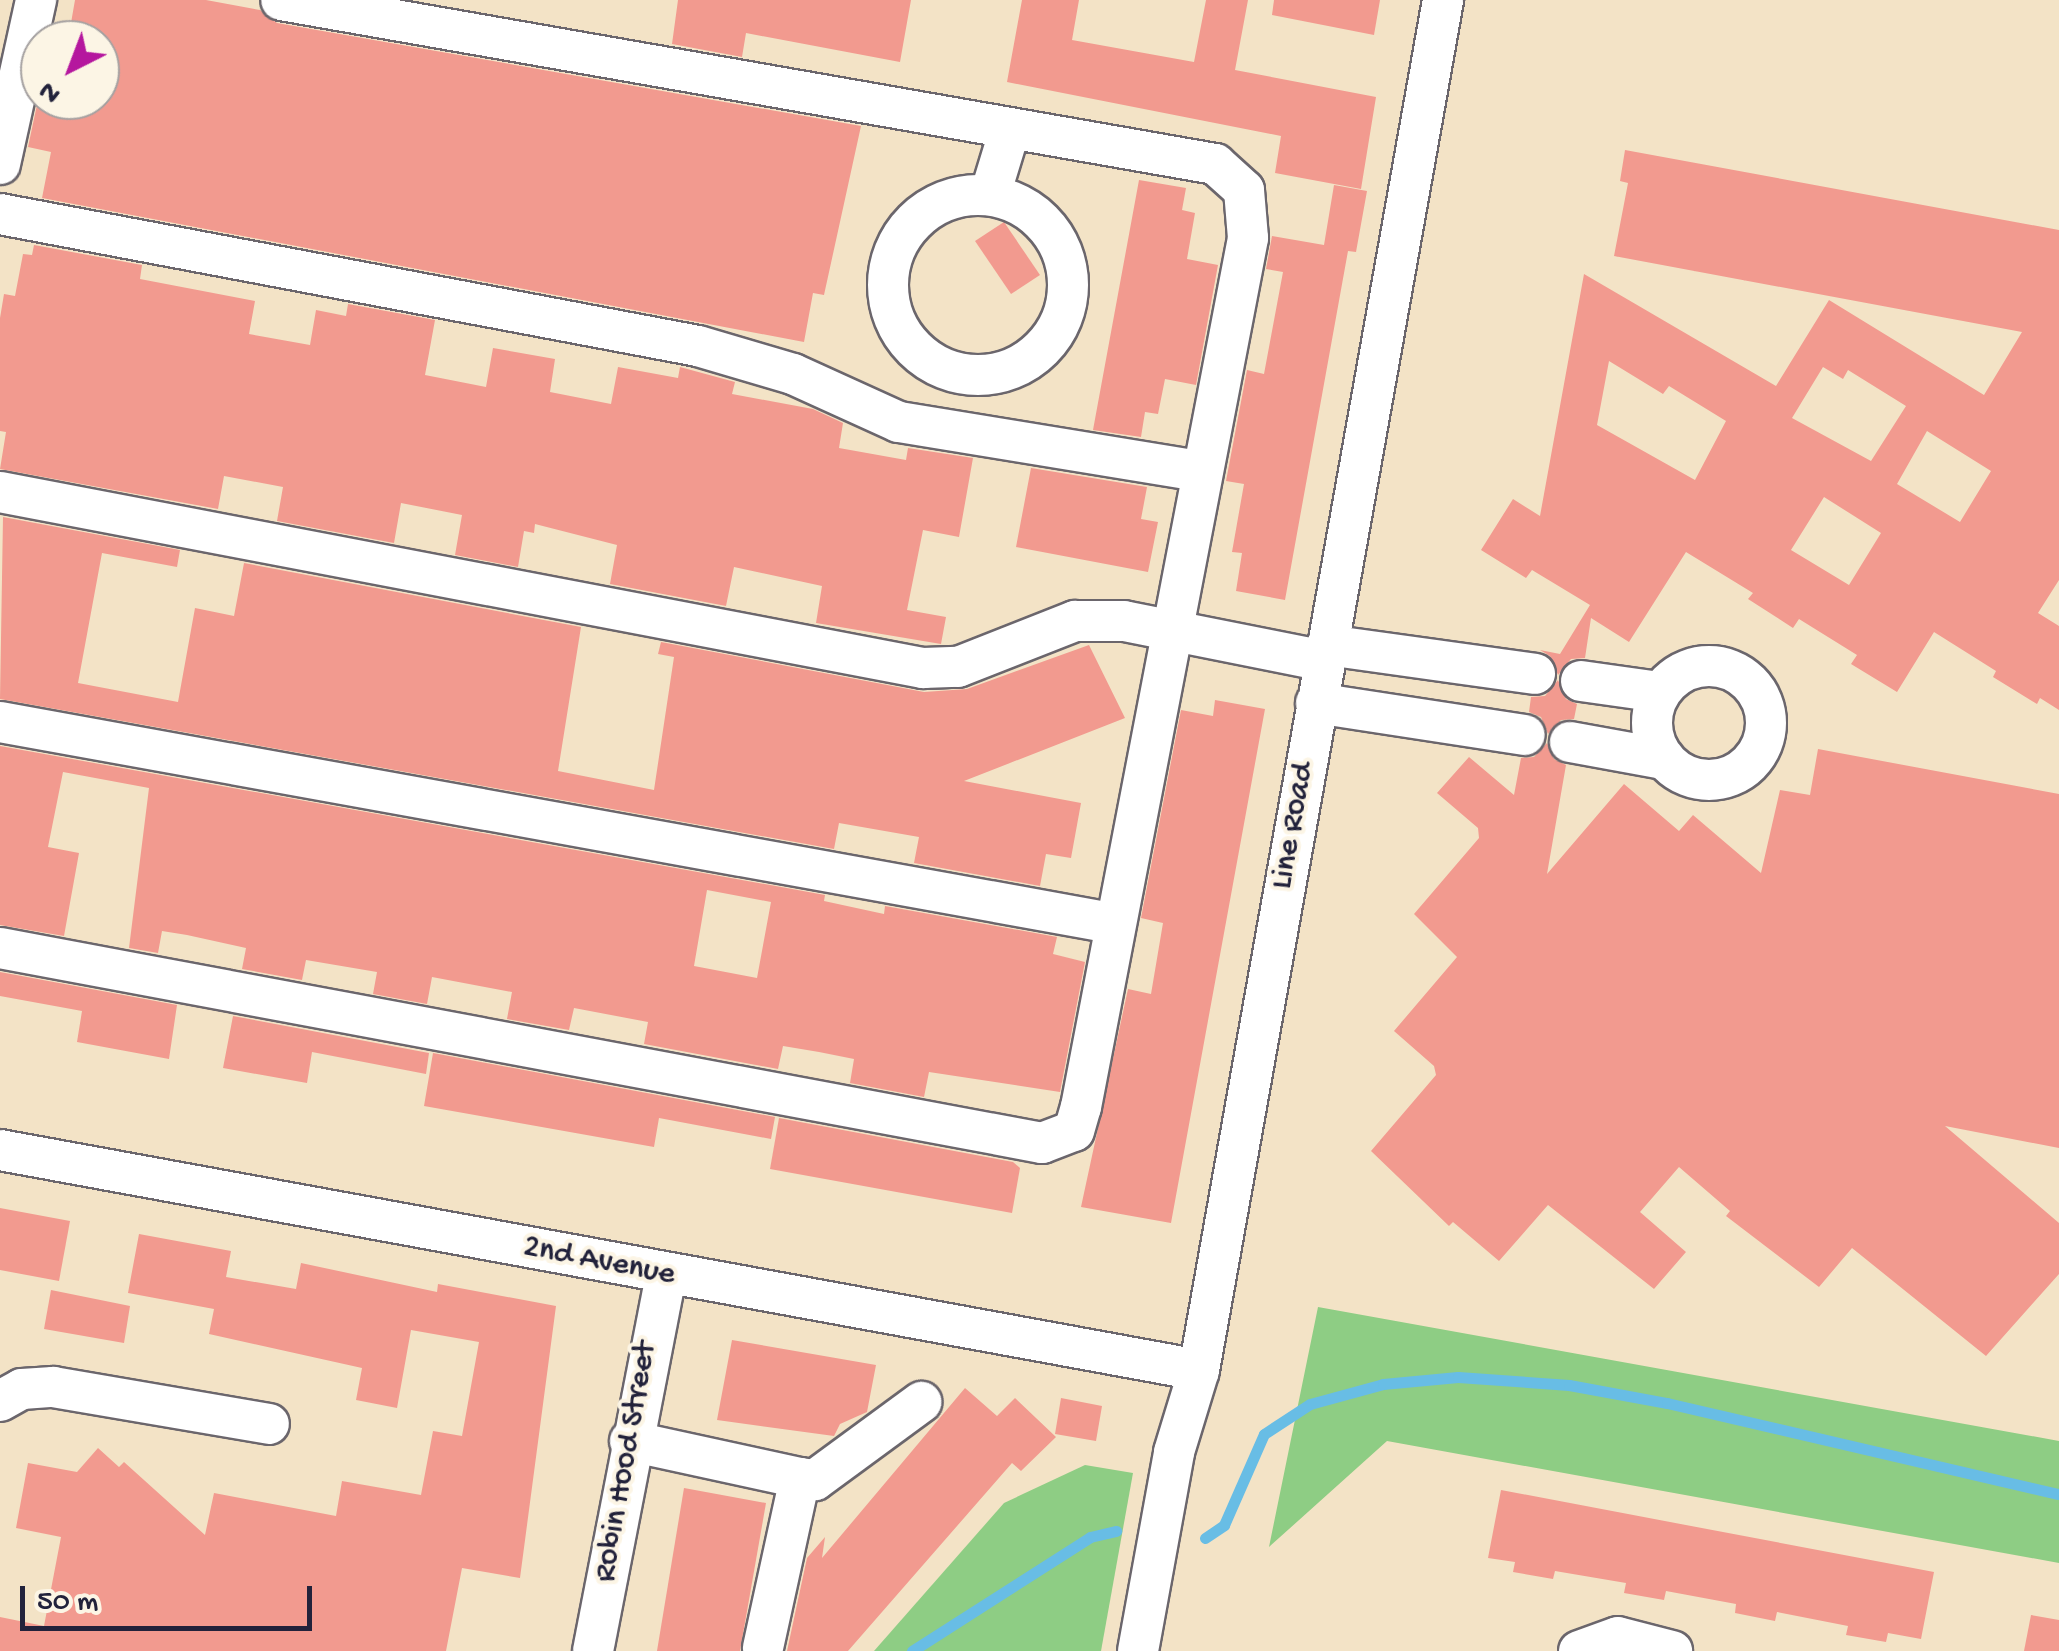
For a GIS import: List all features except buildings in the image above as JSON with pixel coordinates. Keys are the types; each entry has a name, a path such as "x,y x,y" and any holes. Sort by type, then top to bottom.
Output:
{"street":[{"path":"0,164 36,0"},
{"path":"0,948 1042,1143 1074,1131 1199,471 1248,238 1244,190 1215,164 282,0"},
{"name":"Line Road","path":"1138,1651 1174,1452 1199,1370 1443,0"},
{"path":"990,195 1010,128"},
{"path":"990,195 1030,212 1059,244 1068,301 1040,352 1016,368 976,374 929,360 906,340 892,313 887,283 893,253 908,226 959,196 990,195"},
{"path":"0,214 698,346 794,374 899,422 1199,471"},
{"path":"962,432 976,374"},
{"path":"0,492 923,668 958,667 1076,621 1124,620 1168,633 1535,674"},
{"path":"1570,742 1664,759 1698,779 1731,776 1752,761 1767,720 1756,690 1727,668 1691,668 1659,692 1651,724 1664,759"},
{"path":"1581,681 1659,692"},
{"path":"1316,702 1525,734"},
{"path":"0,722 1112,923"},
{"name":"2nd Avenue","path":"0,1150 1199,1370"},
{"name":"Robin Hood Street","path":"593,1651 630,1441 666,1275"},
{"path":"0,1401 22,1389 54,1387 269,1424"},
{"path":"630,1441 815,1480 921,1402"},
{"path":"764,1648 800,1478"},
{"path":"1579,1651 1618,1637 1672,1651"}],"green space":[{"path":"1318,1307 2059,1441 2059,1563 1387,1441 1269,1547"},
{"path":"1085,1465 1133,1473 1101,1651 874,1651 1004,1503"}],"waterway":[{"path":"1205,1538 1224,1525 1264,1434 1310,1404 1383,1384 1458,1377 1569,1385 1667,1403 2059,1494"},
{"path":"912,1651 1090,1537 1116,1531"}]}
